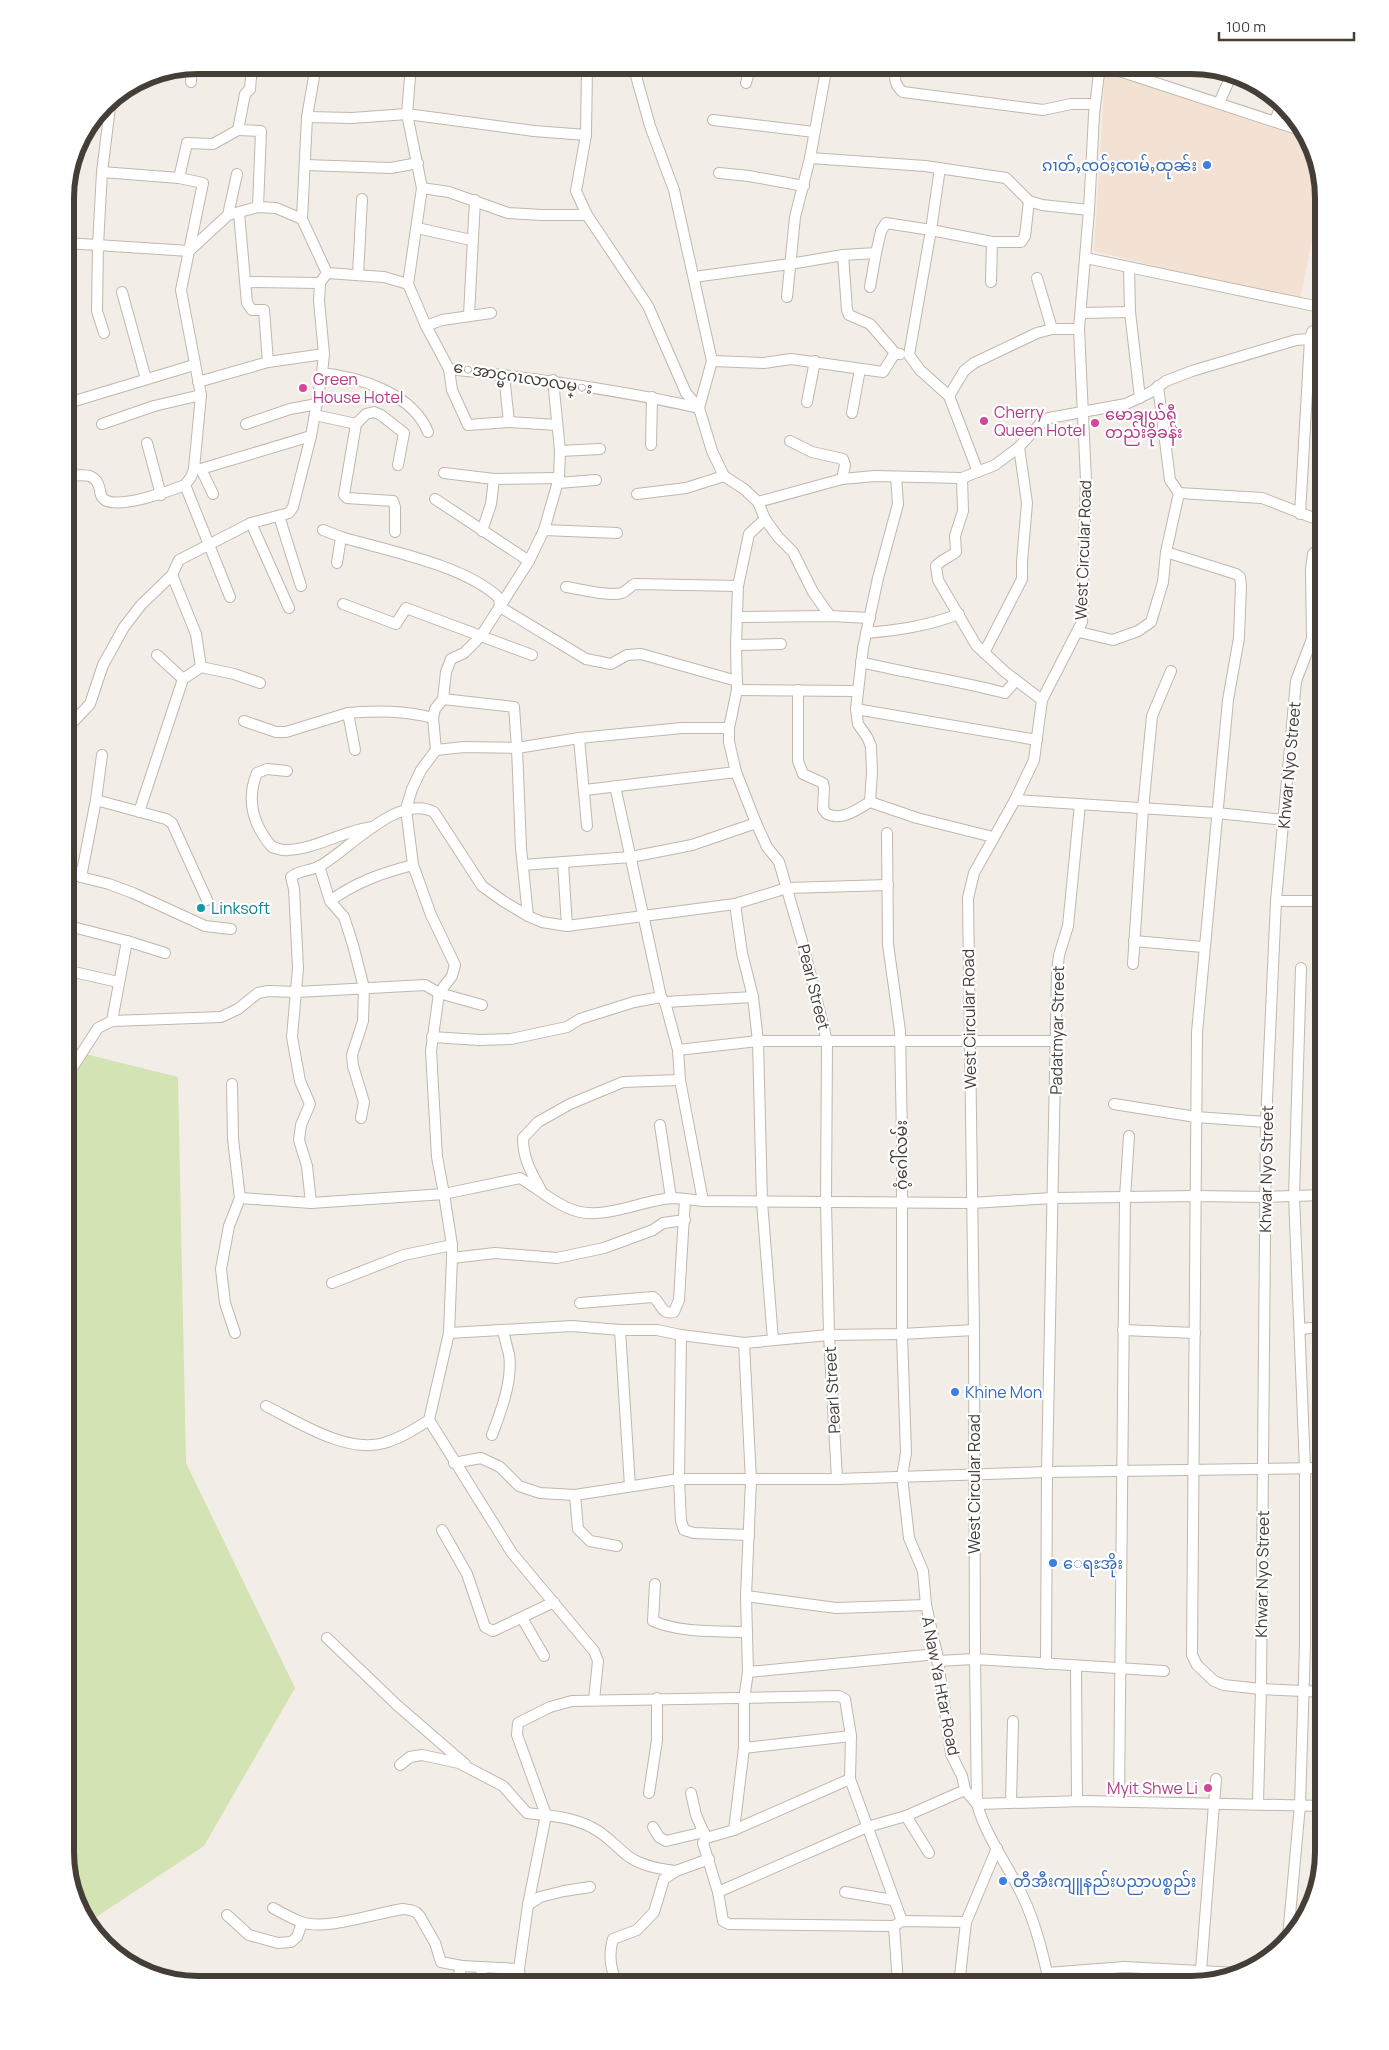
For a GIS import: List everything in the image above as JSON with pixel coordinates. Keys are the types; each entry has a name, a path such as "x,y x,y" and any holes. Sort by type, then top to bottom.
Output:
{"street":[{"path":"191,74 191,82"},
{"path":"238,130 245,94 250,89 251,74"},
{"path":"314,74 307,117 302,219 327,273"},
{"path":"327,273 384,277 408,284 422,188 407,114 410,74"},
{"path":"587,74 586,135 576,190 587,215 648,306 686,393 699,408 712,451 724,476 744,489 758,502 778,537 793,552 813,592 830,616"},
{"path":"636,74 650,126 674,190 712,361 699,408"},
{"path":"746,84 749,74"},
{"path":"788,297 795,217 810,158 825,74"},
{"path":"895,74 895,82 903,92 1043,110 1071,104 1095,104"},
{"name":"West Circular Road","path":"1048,1976 1034,1924 1024,1897 981,1819 977,1804 974,1659 974,1330 968,898 974,873 1015,800 1034,760 1042,700 1079,632 1082,622 1086,480 1079,329 1086,258 1095,104 1099,74"},
{"path":"1128,74 1294,128"},
{"path":"1219,103 1229,80"},
{"path":"104,333 97,311 98,245 102,172 110,110"},
{"path":"1275,121 1279,111"},
{"path":"307,117 352,118 407,114 534,131 586,135"},
{"path":"713,120 814,132"},
{"path":"179,178 187,143 213,144 238,130 261,131 258,207"},
{"path":"810,158 925,166 1006,178 1029,201 1042,205 1089,210"},
{"path":"304,165 391,168 418,163"},
{"path":"909,355 940,168"},
{"path":"102,172 179,178 203,183 181,290 201,395 198,469 212,494"},
{"path":"720,172 804,186"},
{"path":"228,215 237,174"},
{"path":"422,188 449,192 508,213 587,215"},
{"path":"358,275 362,199"},
{"path":"468,315 471,240 475,200"},
{"path":"870,287 881,231 886,223 992,242 1022,242 1025,236 1029,201"},
{"path":"74,244 189,251 228,215 258,207 276,208 302,219"},
{"path":"240,213 248,305 252,310 264,310 268,362"},
{"path":"417,228 471,240"},
{"path":"991,282 992,242"},
{"path":"694,277 843,255 876,253"},
{"path":"843,255 846,310 849,315 867,322 895,353 909,355 920,370 949,396 978,472"},
{"path":"1086,258 1315,306"},
{"path":"1129,267 1130,312 1140,398"},
{"path":"74,718 90,704 103,665 124,626 141,605 172,575 179,560 207,544 251,524 288,513 293,507 311,436 322,373 324,354 319,301 320,282 327,273"},
{"path":"1037,278 1052,329"},
{"path":"246,282 320,282"},
{"name":"ေအာင္မဂၤလာလမ္း","path":"408,284 426,326 449,369 553,380 652,397 699,408"},
{"path":"122,292 146,379"},
{"path":"1081,313 1130,312"},
{"path":"426,326 442,320 491,313"},
{"path":"949,396 964,371 974,363 1037,333 1052,329 1079,329"},
{"path":"1300,514 1310,339 1312,332 1315,330"},
{"path":"758,502 842,480 876,476 962,478 995,466 1019,447 1048,418 1126,404 1151,392 1158,386 1192,371 1296,340 1310,339"},
{"path":"712,361 764,363 791,359 883,372 895,353"},
{"path":"198,382 268,362 324,354"},
{"path":"807,402 816,362"},
{"path":"74,401 194,366"},
{"path":"449,369 452,390 468,425 509,422 557,425"},
{"path":"852,413 860,369"},
{"path":"322,373 345,375 388,392 415,410 424,422 428,432"},
{"path":"504,375 509,422"},
{"path":"553,380 560,451 558,480 544,530 529,561 481,636 464,653 451,659 446,672 443,698 435,709 433,718 436,750 421,770 406,808 413,865 432,915 455,965 452,976 439,993 431,1051 436,1147 452,1245 452,1258 449,1333 429,1420 454,1463 512,1553 597,1656 594,1700"},
{"path":"1079,632 1113,640 1138,632 1150,622 1163,582 1166,552 1179,493 1170,480 1158,386"},
{"path":"102,424 154,406 201,395"},
{"path":"651,445 652,397"},
{"path":"246,424 290,409 317,404"},
{"path":"395,532 395,507 393,501 346,498 344,495 356,424 366,414 374,412 381,415 404,433 398,465"},
{"path":"315,415 356,424"},
{"path":"74,476 95,478 98,481 100,495 106,500 118,502 161,495 185,485 198,469 311,436"},
{"path":"790,441 812,452 843,458 845,465 842,480"},
{"path":"147,443 161,495"},
{"path":"984,653 1022,579 1026,503 1019,447"},
{"path":"560,451 600,449"},
{"path":"444,473 494,479 596,480"},
{"path":"638,494 686,488 724,476"},
{"path":"870,802 871,746 858,724 856,709 866,633 878,578 898,504 896,477"},
{"path":"962,478 963,511 955,536 956,552 939,562 936,566 938,580 976,645 1042,700"},
{"path":"482,530 491,504 494,479"},
{"path":"185,485 207,544 230,597"},
{"path":"1179,493 1262,498 1315,519"},
{"path":"435,499 529,561"},
{"path":"279,516 301,586"},
{"name":"Pearl Street","path":"766,519 749,534 738,586 737,686 729,728 729,742 736,772 756,823 767,847 780,862 827,1041 826,1202 829,1334 837,1479"},
{"path":"251,524 289,608"},
{"path":"323,530 341,537 456,570 491,590 499,598 500,607"},
{"path":"544,530 617,533"},
{"path":"337,563 341,537"},
{"path":"1166,552 1236,574 1240,578 1242,585 1239,638 1228,700 1197,1032 1193,1660 1214,1681 1224,1685 1315,1692"},
{"name":"Khwar Nyo Street","path":"1258,1803 1264,1469 1264,1197 1276,901 1296,681 1312,639 1311,569 1313,554 1315,552"},
{"path":"172,575 196,634 201,667"},
{"path":"566,587 615,594 626,591 635,584 738,586"},
{"path":"343,604 396,624 406,608 532,654"},
{"path":"500,607 586,659 598,663 611,664 627,655 641,654 737,686 858,692"},
{"path":"866,633 903,630 932,624 959,614"},
{"path":"738,617 830,616 870,618"},
{"path":"736,645 781,644"},
{"path":"156,655 183,679"},
{"path":"861,662 968,683 1005,693 1016,680"},
{"path":"138,812 183,679 201,667 260,682"},
{"path":"1133,964 1143,808 1152,716 1170,671"},
{"path":"798,690 798,762 803,774 823,783 823,809 827,814 841,816 849,814 870,802 917,818 993,838"},
{"path":"443,698 514,707 520,848 528,916"},
{"path":"856,709 1036,740"},
{"path":"244,721 276,732 286,732 348,713 388,710 433,718"},
{"path":"348,713 355,750"},
{"path":"436,750 464,747 517,748 579,738 682,728 729,728"},
{"path":"579,738 587,826"},
{"path":"81,877 96,800 102,756"},
{"path":"287,771 268,769 257,773 254,782 252,810 256,823 272,847 286,850 336,838 359,828 374,827"},
{"path":"585,790 736,772"},
{"path":"615,786 642,917 678,1050 680,1080 703,1201"},
{"path":"96,800 166,819 172,823 207,900"},
{"path":"1015,800 1143,808 1284,820"},
{"name":"Padatmyar Street","path":"1046,1664 1047,1472 1059,955 1068,926 1080,804"},
{"path":"312,1202 307,1166 299,1140 302,1125 310,1104 300,1081 292,1038 297,992 297,941 294,889 291,877 319,866 374,827 406,808 426,808 434,812 482,886 502,902 542,922 566,926 735,904 787,888 888,884"},
{"path":"523,865 631,857 692,846 756,823"},
{"name":"ဂံ့ဂေါ်လမ်း","path":"887,833 888,944 900,1040 902,1334 906,1453 902,1476"},
{"path":"563,863 566,926"},
{"path":"330,901 347,888 364,880 413,865"},
{"path":"319,866 330,901 344,917 364,988 363,1021 352,1055 352,1066 364,1102 361,1118"},
{"path":"74,870 81,877 109,884 133,893 205,926 231,929"},
{"path":"1276,901 1315,901"},
{"path":"735,904 742,953 753,997 758,1041 762,1202 773,1340"},
{"path":"74,928 127,941 165,953"},
{"path":"112,1021 127,941"},
{"path":"1134,941 1204,947"},
{"path":"1289,1929 1300,1805 1306,1608 1305,1468 1294,1196 1301,968"},
{"path":"74,972 118,982"},
{"path":"74,1065 98,1028 112,1021 221,1017 238,1009 258,993 268,991 297,992 425,985 439,993 482,1005"},
{"path":"432,1037 480,1040 511,1039 567,1027 580,1019 634,1002 753,997"},
{"path":"678,1050 758,1041 1056,1041"},
{"path":"541,1190 526,1163 523,1150 523,1138 538,1122 570,1104 623,1082 680,1080"},
{"path":"232,1084 233,1139 240,1198 228,1226 222,1269 225,1303 235,1333"},
{"path":"1114,1104 1196,1116 1266,1122"},
{"path":"660,1126 671,1198"},
{"path":"1119,1802 1122,1667 1121,1471 1124,1197 1129,1136"},
{"path":"240,1198 312,1202 444,1194 520,1178 541,1190 562,1206 581,1212 608,1211 671,1198 703,1201 762,1202 971,1203 1053,1198 1315,1195"},
{"path":"580,1303 653,1297 663,1311 668,1313 674,1312 679,1300 685,1199"},
{"path":"452,1258 495,1253 557,1258 571,1256 612,1245 653,1230 664,1223 685,1220"},
{"path":"332,1283 404,1256 452,1245"},
{"path":"449,1333 572,1326 620,1330 657,1330 744,1343 829,1334 902,1334 974,1330"},
{"path":"1300,1328 1315,1327"},
{"path":"620,1330 630,1486"},
{"path":"1123,1330 1195,1333"},
{"path":"492,1435 501,1412 508,1379 509,1355 503,1331"},
{"path":"682,1335 679,1479 681,1521 684,1530 694,1533 749,1535"},
{"path":"734,1830 744,1748 744,1699 748,1672 746,1596 751,1480 744,1343"},
{"path":"266,1406 333,1439 350,1444 382,1444 404,1436 429,1420"},
{"path":"454,1463 481,1458 500,1467 519,1486 540,1494 575,1495 679,1479 837,1479 1047,1472 1315,1468"},
{"name":"A Naw Ya Htar Road","path":"902,1476 908,1530 923,1571 926,1605 937,1657 951,1754 962,1776 965,1790 977,1804"},
{"path":"575,1495 578,1529 590,1541 617,1546"},
{"path":"442,1530 467,1574 485,1627 493,1631 554,1602"},
{"path":"655,1584 653,1621 664,1625 705,1631 746,1632"},
{"path":"746,1596 836,1608 926,1605"},
{"path":"522,1618 544,1656"},
{"path":"327,1638 398,1706 470,1768"},
{"path":"748,1672 937,1657 1164,1671"},
{"path":"1076,1666 1077,1801"},
{"path":"519,1976 528,1905 546,1816 517,1735 518,1723 550,1707 572,1701 839,1696 845,1699 851,1736 850,1779 893,1900 898,1924 898,1976"},
{"path":"649,1793 656,1740 657,1698"},
{"path":"1011,1802 1013,1721"},
{"path":"744,1748 851,1736"},
{"path":"400,1765 410,1757 422,1755 470,1768 503,1786 527,1813 568,1817 592,1827 609,1838 629,1857 653,1868 676,1871"},
{"path":"654,1827 660,1837 666,1841 734,1830 850,1779"},
{"path":"1200,1975 1216,1780"},
{"path":"718,1892 867,1826 906,1816 965,1790"},
{"path":"691,1793 696,1815 705,1835 703,1843 718,1892 723,1921 729,1924 966,1922"},
{"path":"977,1804 1077,1801 1258,1803 1315,1806"},
{"path":"906,1816 929,1853"},
{"path":"959,1976 966,1922 997,1848"},
{"path":"614,1976 609,1951 613,1939 637,1930 654,1912 664,1879 676,1871 708,1860"},
{"path":"528,1905 540,1897 590,1887"},
{"path":"845,1892 893,1900"},
{"path":"273,1908 302,1922 338,1923 403,1908 416,1911 435,1943 442,1962 483,1968 519,1969"},
{"path":"227,1915 249,1935 278,1943 291,1942 297,1937 302,1922"},
{"path":"458,1976 462,1966"},
{"path":"1047,1973 1124,1967 1222,1972"},
{"path":"481,1976 483,1968"}],"shaded area":[{"name":"ၵၢတ်ႇၸဝ်ႈၸၢမ်ႇထုၼ်း","path":"1105,74 1111,74 1299,137 1311,166 1315,198 1315,225 1300,301 1094,251"}],"green space":[{"path":"74,1051 178,1077 186,1463 295,1688 204,1846 93,1919 90,1914 78,1884 74,1852"}],"place":[{"name":"ၵၢတ်ႇၸဝ်ႈၸၢမ်ႇထုၼ်း","path":"1207,165"},
{"name":"Green House Hotel","path":"303,388"},
{"name":"Cherry Queen Hotel","path":"984,421"},
{"name":"မောချယ်ရီ တည်းခိုခန်း","path":"1095,423"},
{"name":"Linksoft","path":"201,908"},
{"name":"Khine Mon","path":"955,1392"},
{"name":"ေရႊအိုး","path":"1053,1563"},
{"name":"Myit Shwe Li","path":"1208,1788"},
{"name":"တီအီးကျူနည်းပညာပစ္စည်း","path":"1003,1881"}]}
